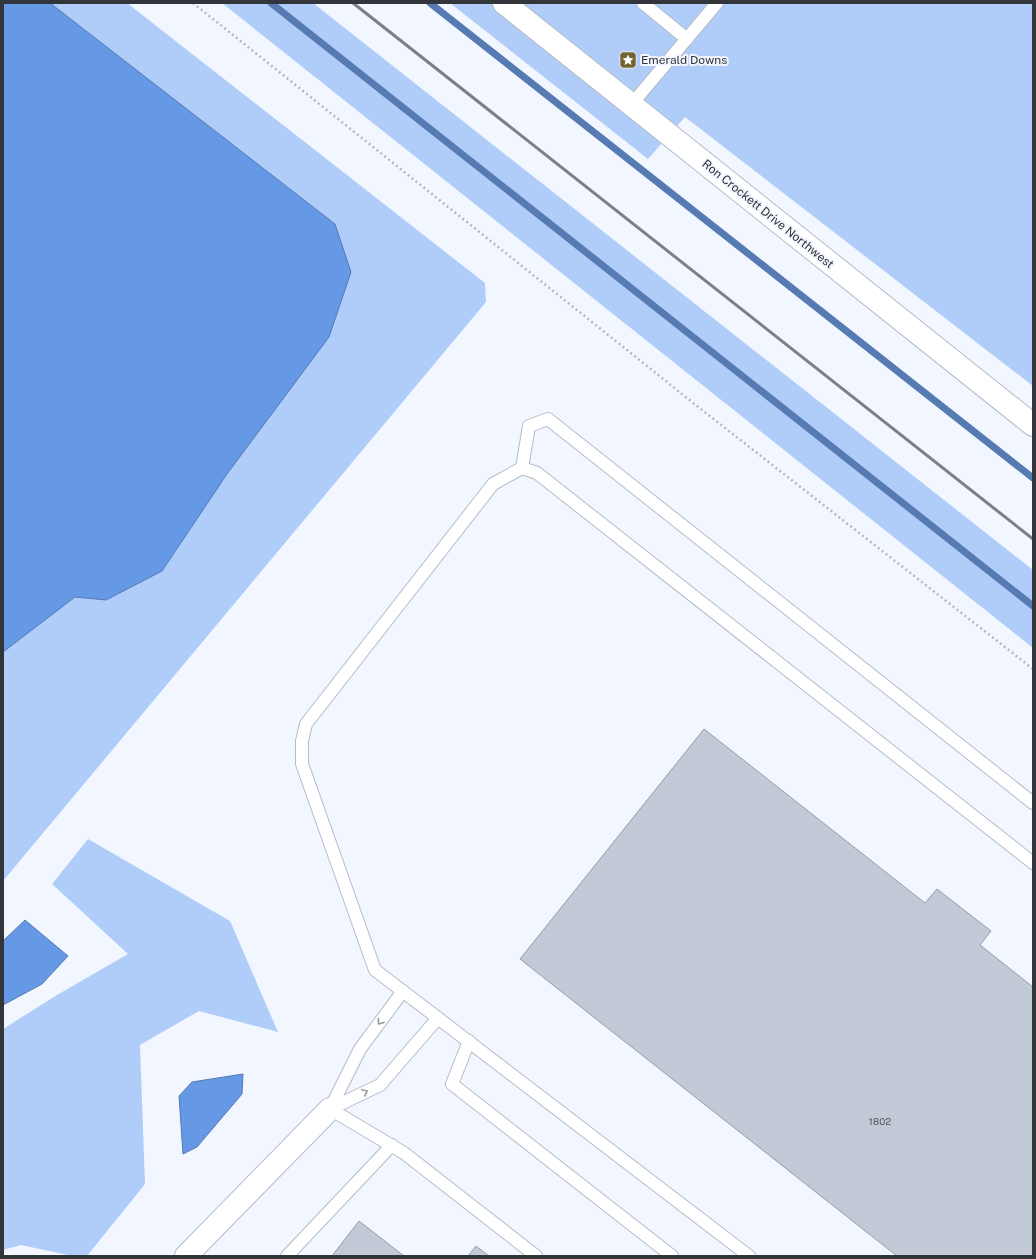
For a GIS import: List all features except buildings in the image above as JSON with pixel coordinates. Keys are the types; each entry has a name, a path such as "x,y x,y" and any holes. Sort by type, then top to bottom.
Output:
{"street":[{"name":"Ron Crockett Drive Northwest","path":"504,3 1033,426"},
{"path":"186,1256 330,1109"}],"lane":[{"path":"643,3 686,39"},
{"path":"631,105 717,3"},
{"path":"522,468 529,426 548,419 1033,803"},
{"path":"749,1256 375,970 302,764 302,740 306,724 493,484 522,468 537,473 1033,864"},
{"path":"330,1109 360,1049 403,991"},
{"path":"330,1109 380,1085 438,1018"},
{"path":"469,1042 452,1084 672,1256"},
{"path":"330,1109 404,1152 536,1256"},
{"path":"287,1256 392,1145"}],"path":[{"path":"193,3 697,406 1033,669"}],"shaded area":[{"path":"3,3 127,3 485,283 486,302 3,881"},
{"path":"222,3 313,3 1033,570 1033,648"},
{"path":"450,3 1033,3 1033,386 685,117 648,159"},
{"path":"88,839 230,921 278,1032 199,1011 140,1045 145,1184 87,1256 73,1256 21,1245 3,1250 3,1029 57,995 128,954 52,884"}],"water":[{"path":"3,3 50,3 335,224 351,272 329,337 227,474 162,571 106,600 75,597 3,652"},
{"path":"25,920 68,956 42,984 3,1005 3,941"},
{"path":"243,1074 242,1094 197,1147 183,1154 179,1096 192,1082"}],"waterway":[{"path":"271,3 1033,606"},
{"path":"430,3 1033,478"}],"railway":[{"path":"353,3 1033,539"}],"place":[{"name":"Emerald Downs","path":"628,60"}]}
